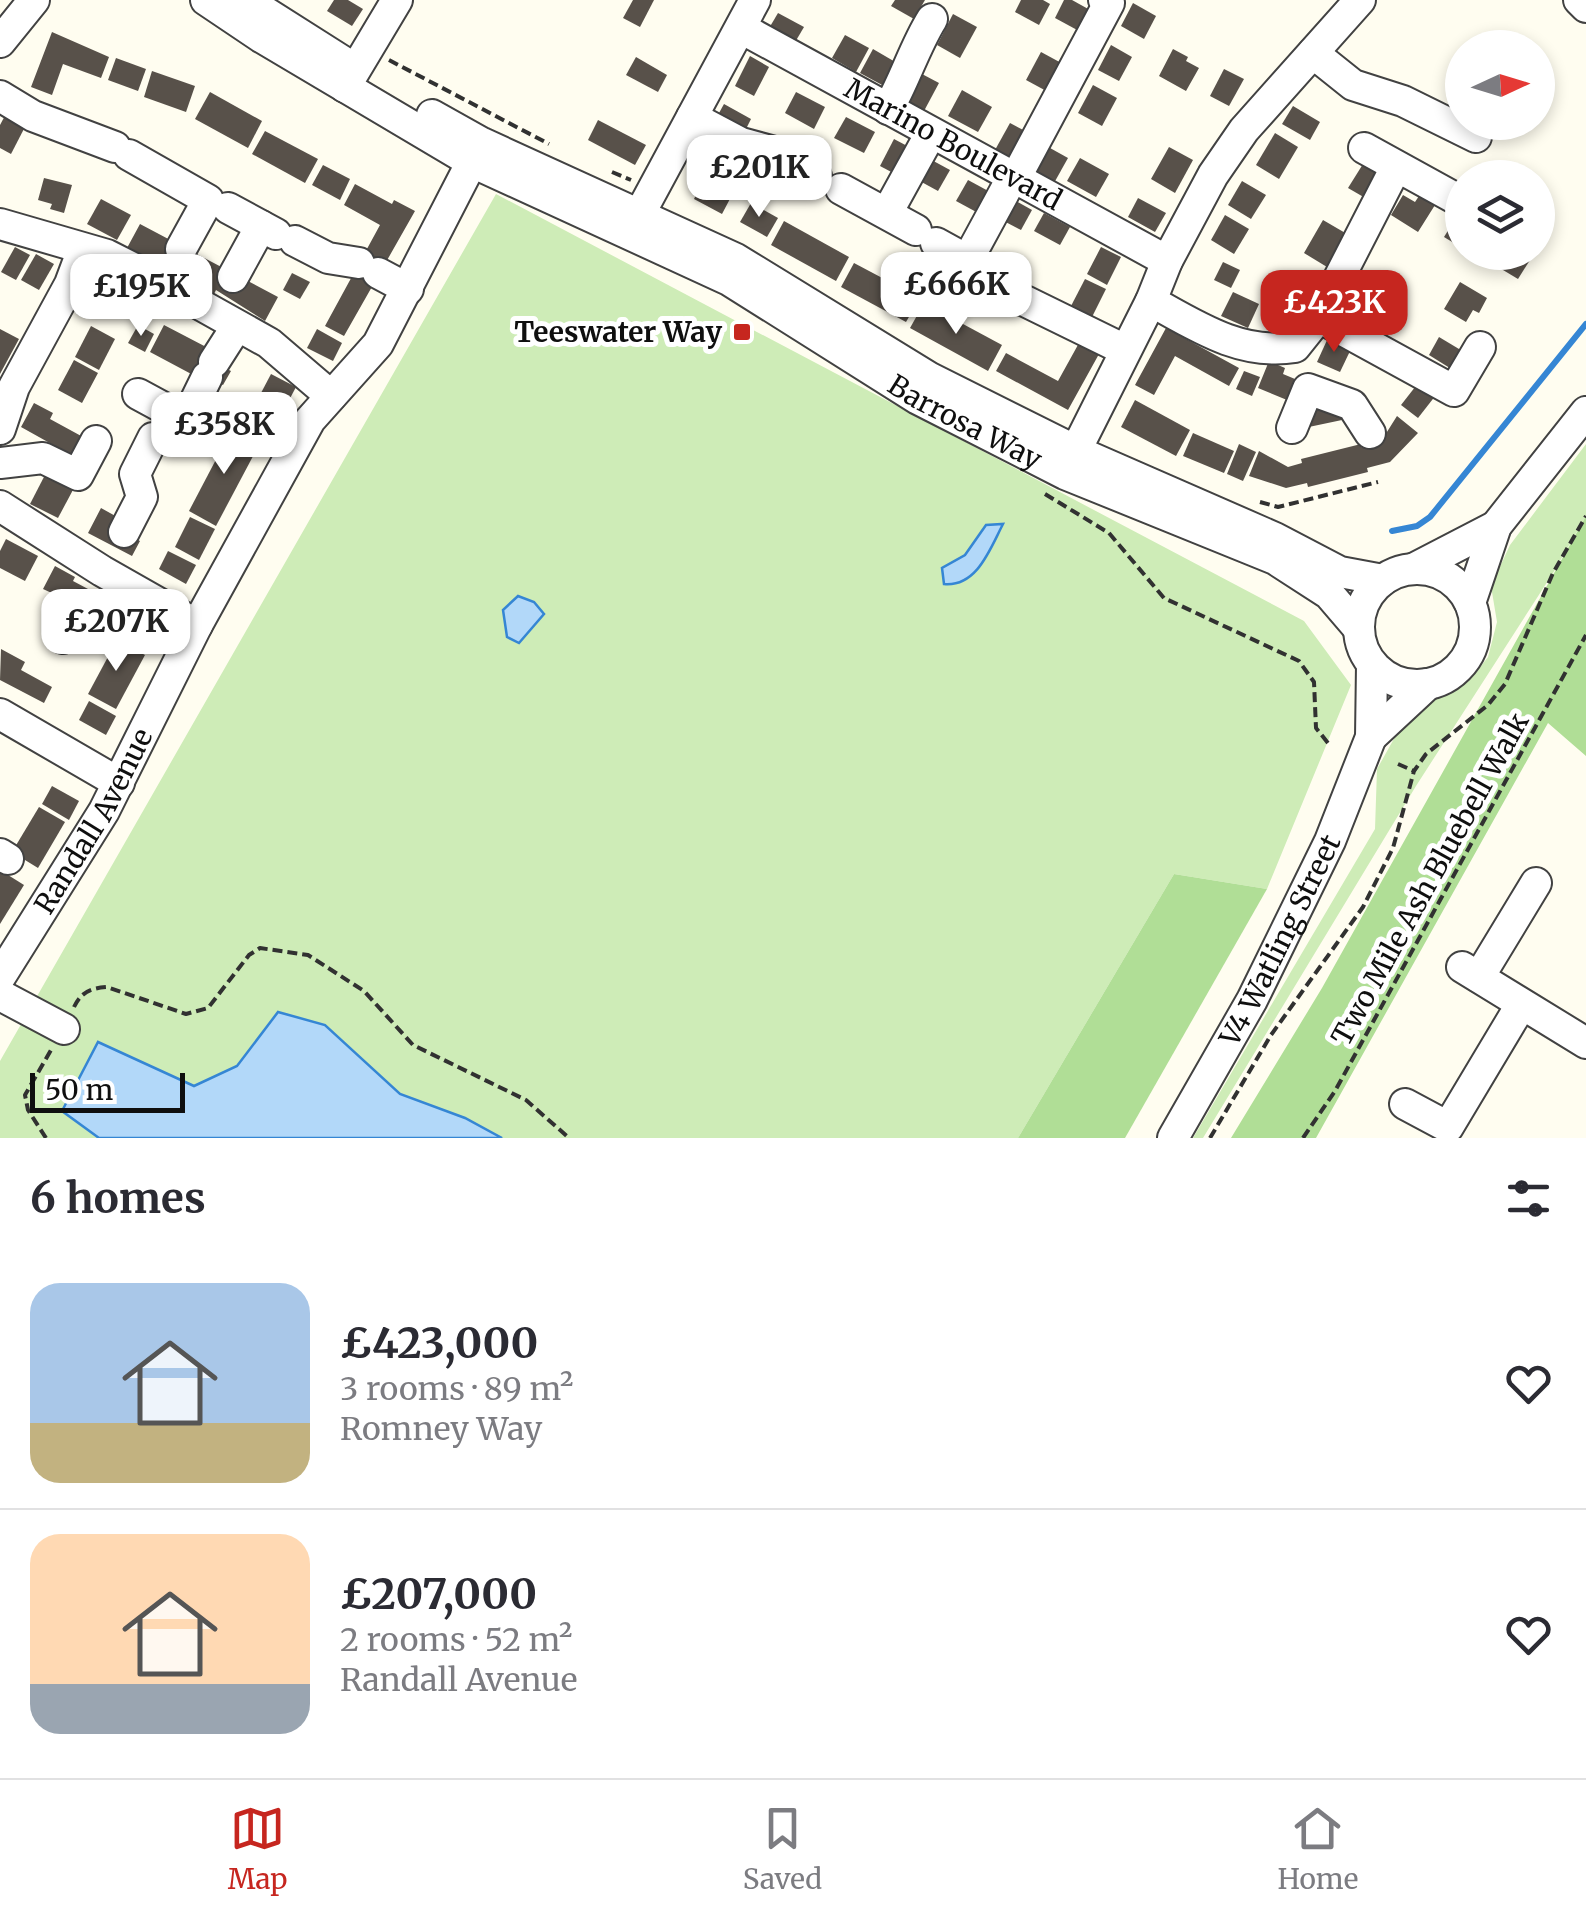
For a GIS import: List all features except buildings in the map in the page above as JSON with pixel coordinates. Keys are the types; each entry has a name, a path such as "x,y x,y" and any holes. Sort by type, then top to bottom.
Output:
{"street":[{"name":"Barrosa Way","path":"206,0 477,153 635,223 918,399 1062,473 1275,559 1329,594 1359,629"},
{"name":"Barrosa Way","path":"246,0 350,78"},
{"path":"350,78 397,0"},
{"path":"635,223 755,0"},
{"path":"968,261 1109,2 1104,0"},
{"path":"1062,473 1151,301 1167,260 1214,176 1244,130 1360,0"},
{"path":"1579,0 1586,8"},
{"path":"888,109 904,82 919,27"},
{"name":"Marino Boulevard","path":"741,28 1167,260"},
{"path":"1313,53 1353,85 1403,100 1445,121"},
{"path":"0,96 33,116 122,151 208,200 171,265"},
{"path":"692,117 741,142 778,153 998,278"},
{"path":"887,213 931,133"},
{"path":"1364,148 1445,193"},
{"name":"Randall Avenue","path":"0,977 119,783 197,625 310,420 378,344 477,153"},
{"path":"1151,301 1216,338 1276,350 1295,347 1319,317 1396,167"},
{"path":"228,208 328,258 368,268 408,289"},
{"path":"0,224 107,255 171,265 226,302 331,396"},
{"path":"138,394 186,420 211,370 226,302 278,234"},
{"path":"0,428 14,388 70,284 83,248"},
{"path":"1025,301 1125,350"},
{"path":"1319,317 1448,401 1480,347"},
{"path":"1292,428 1308,388 1306,366 1295,347"},
{"path":"1308,388 1352,405 1370,433"},
{"path":"1496,526 1384,580 1365,601 1360,642 1372,664 1392,680 1415,686 1454,672 1471,647 1475,632 1470,603 1496,526 1586,412"},
{"path":"63,638 142,497 134,474 153,438"},
{"path":"0,463 43,458 78,475 96,441"},
{"name":"Barrosa Way","path":"1062,473 1275,538 1340,572 1384,580"},
{"path":"0,506 197,625"},
{"path":"1413,569 1427,570 1452,581 1470,603"},
{"name":"V4 Watling Street","path":"1173,1138 1252,1000 1330,841 1371,737 1372,664"},
{"name":"V4 Watling Street","path":"1371,737 1428,684"},
{"path":"0,714 119,783"},
{"path":"1536,883 1470,972 1586,1043"},
{"path":"0,995 64,1030"},
{"path":"1405,1104 1457,1133 1522,1005"}],"path":[{"path":"1062,473 1164,598 1299,660 1314,682 1316,728 1328,743"},
{"path":"1278,507 1378,482"},
{"path":"1210,1138 1271,1035 1363,907 1392,848 1414,771 1426,754 1488,704 1505,684 1553,573 1586,516"},
{"name":"Two Mile Ash Bluebell Walk","path":"1303,1138 1335,1092 1586,635"},
{"path":"1398,764 1414,771"},
{"path":"46,1138 28,1110 25,1095 80,996 107,987 186,1014 208,1008 249,954 260,948 308,955 364,991 413,1045 526,1100 569,1138"}],"green space":[{"path":"496,194 1304,621 1351,685 1267,889 1174,874 1018,1138 0,1138 0,1061"},
{"path":"1586,444 1586,516 1416,786 1203,1138 1193,1138 1375,829 1377,769 1409,712 1457,687 1488,657 1497,622 1491,586 1510,545"},
{"path":"1586,516 1586,756 1548,723 1316,1138 1231,1138 1322,988"},
{"path":"1174,874 1267,889 1125,1138 1018,1138"}],"water":[{"path":"1003,524 974,573 944,584 942,568 965,555 986,525"},
{"path":"518,596 534,602 544,614 519,643 507,637 503,610"},
{"path":"278,1012 325,1025 400,1094 465,1118 502,1138 99,1138 62,1111 98,1042 194,1086 237,1066"}],"waterway":[{"path":"1392,531 1417,526 1430,517 1586,324"}],"place":[{"name":"Teeswater Way","path":"742,332"}]}
